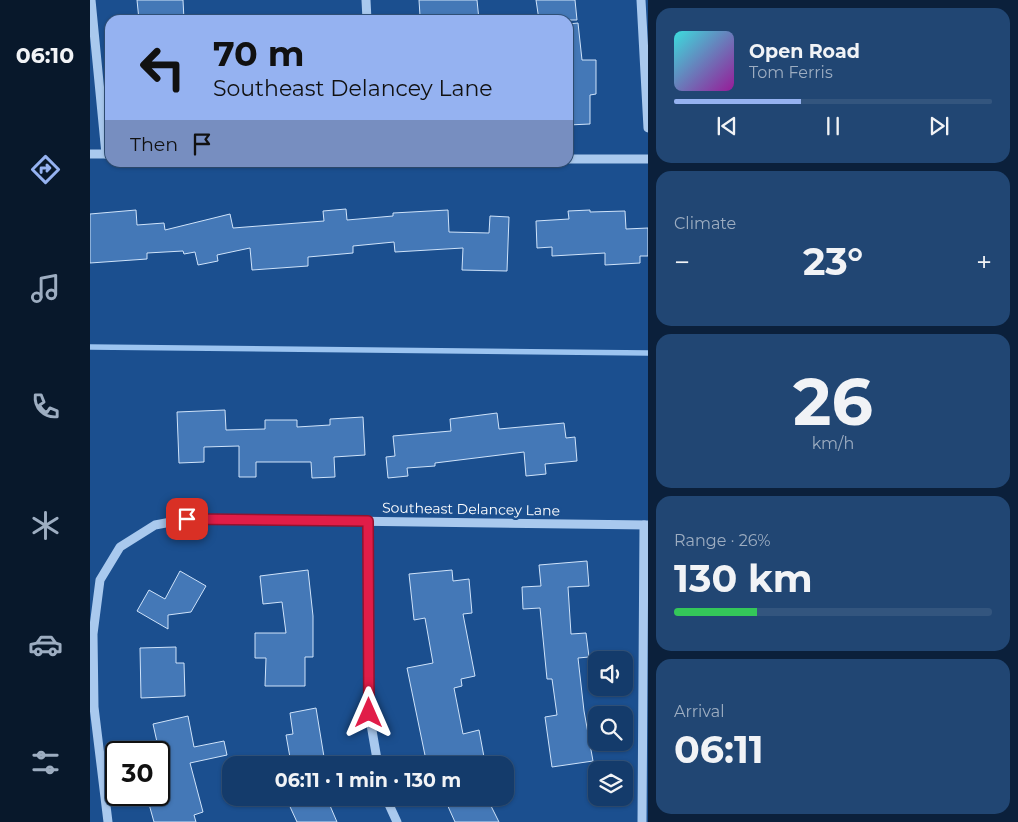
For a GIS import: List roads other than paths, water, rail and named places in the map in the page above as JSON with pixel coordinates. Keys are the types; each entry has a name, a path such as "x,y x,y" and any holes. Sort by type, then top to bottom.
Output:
{"street":[{"path":"91,0 105,127"},
{"path":"366,0 366,15"},
{"path":"641,0 648,128"},
{"path":"90,154 105,154"},
{"path":"573,159 648,159"},
{"name":"Southeast Delancey Lane","path":"108,822 94,707 93,634 100,580 120,547 155,526 187,519 646,525"},
{"path":"368,521 369,713 376,756"},
{"path":"642,822 646,525"},
{"path":"390,806 397,822"}],"waterway":[{"path":"90,347 648,353"}]}
